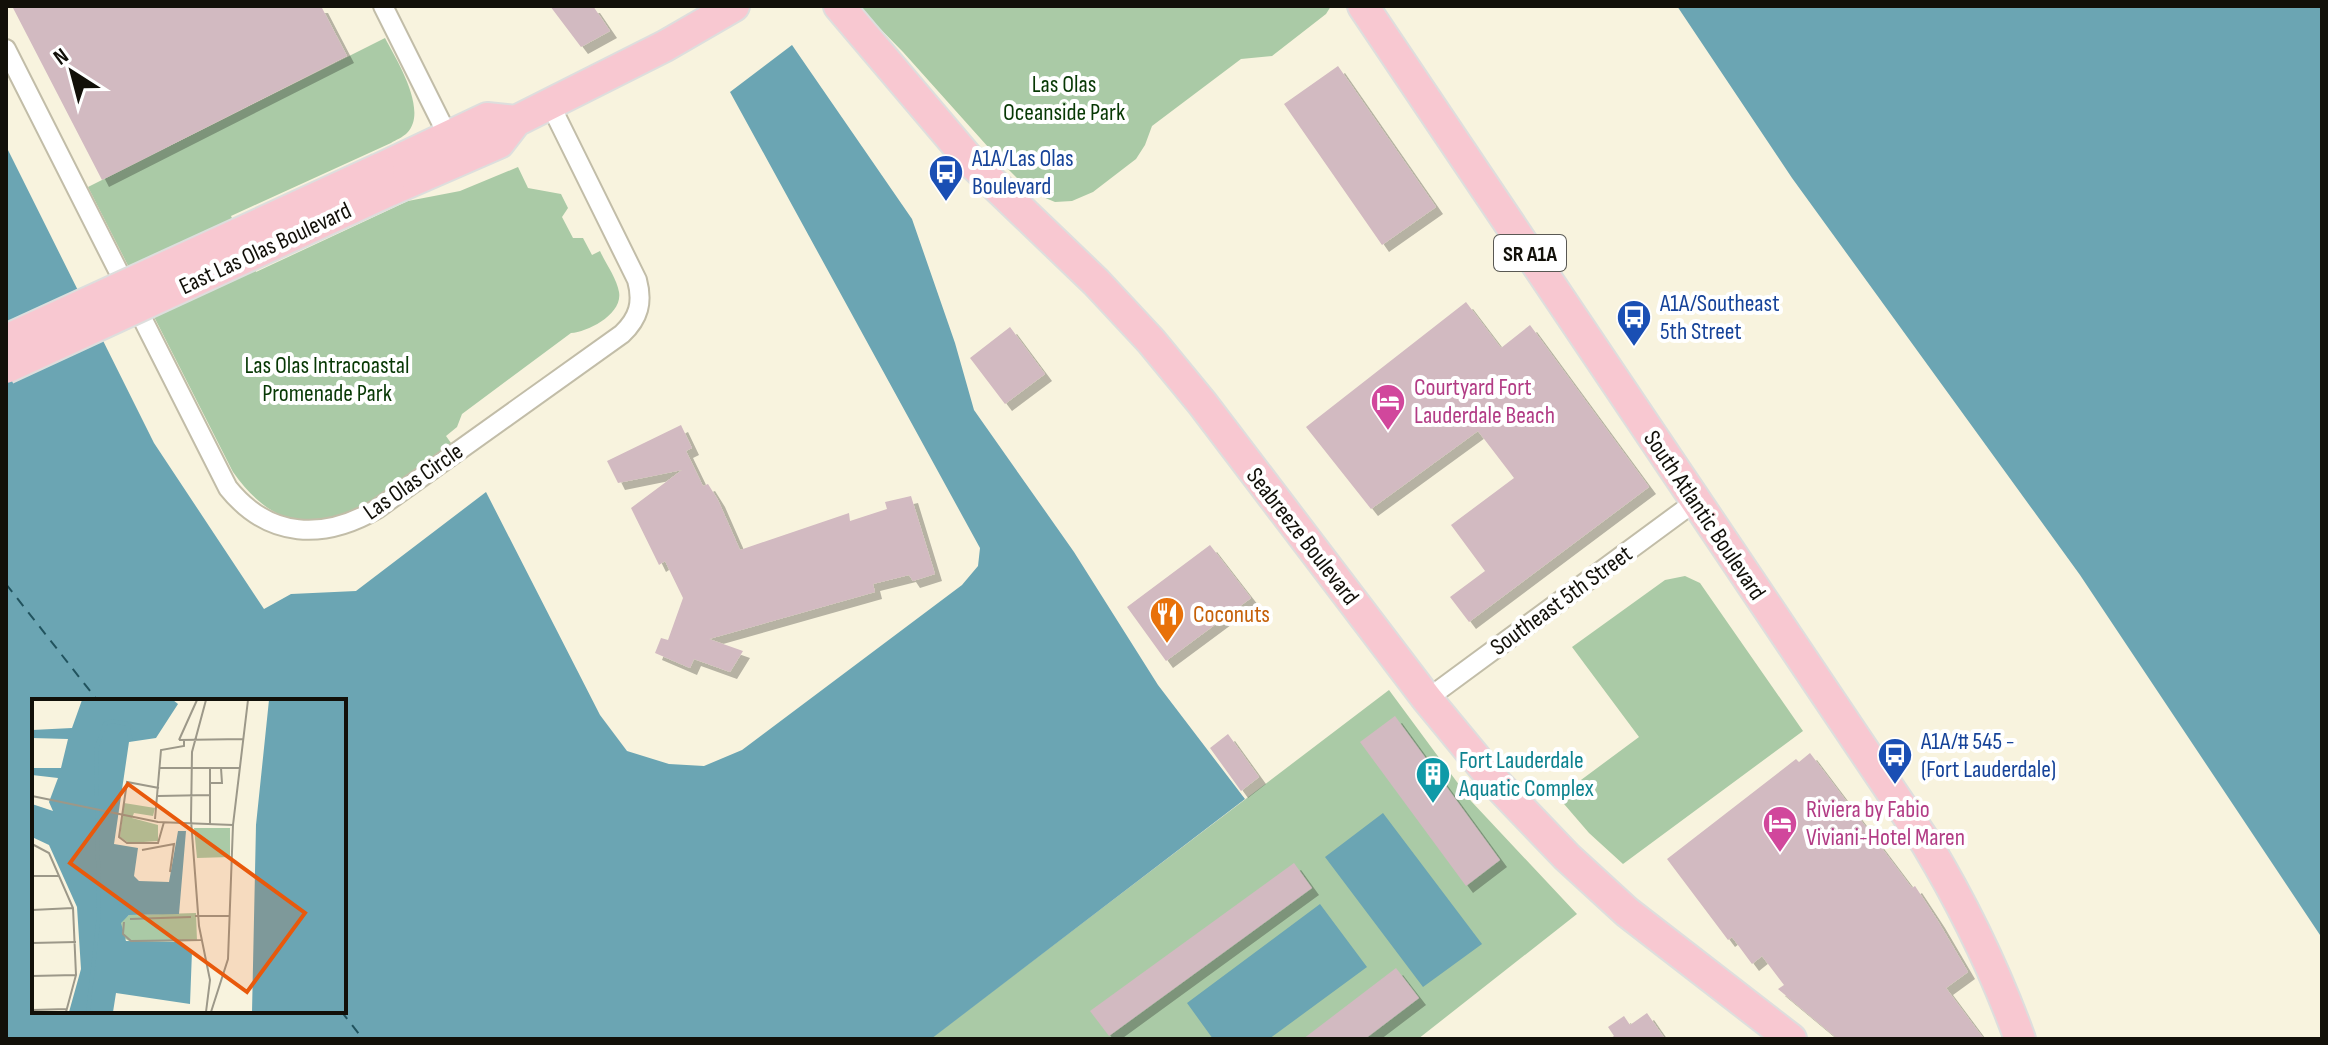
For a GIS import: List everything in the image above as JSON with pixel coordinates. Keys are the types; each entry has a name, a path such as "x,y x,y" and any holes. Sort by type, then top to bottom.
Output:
{"main road":[{"name":"East Las Olas Boulevard","path":"6,340 384,180 499,143 516,121 665,46 734,6"},
{"name":"Seabreeze Boulevard","path":"839,6 973,164 1096,282 1151,341 1202,403 1427,699 1498,785 1567,857 1655,936 1791,1039"},
{"name":"South Atlantic Boulevard","path":"1363,6 1933,855 1977,934 2020,1039"},
{"name":"East Las Olas Boulevard","path":"6,368 384,180 448,136 487,118 516,121"}],"street":[{"path":"383,6 448,136"},
{"name":"Las Olas Circle","path":"6,49 228,488 251,511 280,526 314,531 348,525 377,509 632,324 640,302 637,280 550,104"},
{"name":"Southeast 5th Street","path":"1427,699 1696,501"}],"green space":[{"name":"Las Olas Oceanside Park","path":"858,6 1331,6 1326,14 1272,56 1241,59 1152,126 1136,159 1093,192 1072,201 1055,202 1031,192"},
{"name":"Las Olas Intracoastal Promenade Park","path":"385,38 403,71 413,99 413,123 407,133 391,143 231,216 256,272 408,201 460,191 518,167 528,188 561,194 568,208 562,217 573,238 583,238 592,255 600,251 616,282 619,300 616,308 603,320 571,333 462,414 457,427 446,436 451,443 398,484 343,516 315,522 288,518 260,502 233,472 88,187"},
{"path":"1685,576 1700,583 1803,731 1623,864 1589,833 1558,797 1639,737 1572,647 1665,580"},
{"path":"1389,690 1471,801 1577,914 1418,1039 930,1039"}],"water":[{"path":"1677,6 2322,6 2322,938 2080,575 1792,178"},
{"path":"792,45 912,219 955,343 974,410 1074,552 1158,685 1245,799 931,1039 6,1039 6,146 154,443 264,609 291,594 356,591 486,492 600,715 627,751 669,764 704,766 742,750 962,585 978,566 980,548 730,92"},
{"path":"1383,813 1482,944 1423,987 1325,857"},
{"path":"1320,904 1367,967 1269,1039 1213,1039 1187,1003"}],"building":[{"path":"12,6 321,6 347,56 102,180"},
{"path":"550,6 593,6 610,31 581,47"},
{"path":"1338,66 1436,207 1382,245 1284,104"},
{"path":"1466,302 1501,348 1530,325 1649,487 1469,622 1450,597 1485,571 1451,525 1514,478 1478,431 1371,509 1306,427"},
{"path":"1010,327 1045,374 1005,404 970,358"},
{"path":"681,425 692,448 686,451 703,486 708,484 718,500 740,550 849,513 850,521 887,509 885,502 911,496 935,574 913,581 909,575 873,584 875,592 709,639 743,651 730,672 694,659 690,668 655,653 661,638 668,640 683,598 665,561 659,565 631,508 682,470 618,483 607,461"},
{"path":"1210,545 1251,598 1166,661 1127,607"},
{"name":"Fort Lauderdale Aquatic Complex","path":"1395,716 1500,860 1466,886 1360,742"},
{"path":"1228,734 1259,777 1241,791 1210,748"},
{"path":"1810,753 1912,888 1915,886 1938,921 1968,972 1946,988 1984,1039 1838,1039 1778,989 1784,985 1762,956 1752,964 1732,937 1728,940 1667,859 1796,759 1799,762"},
{"path":"1294,863 1312,888 1109,1036 1090,1011"},
{"path":"1396,968 1419,998 1365,1039 1303,1039"},
{"path":"1647,1013 1665,1039 1610,1039 1614,1036 1608,1027 1624,1016 1630,1025"}],"ferry route":[{"path":"6,584 96,699"},
{"path":"343,1013 363,1039"}],"place":[{"name":"A1A/Las Olas Boulevard","path":"946,203"},
{"name":"A1A/Southeast 5th Street","path":"1634,348"},
{"name":"Courtyard Fort Lauderdale Beach","path":"1388,432"},
{"name":"Coconuts","path":"1167,645"},
{"name":"A1A/# 545 - (Fort Lauderdale)","path":"1895,786"},
{"name":"Fort Lauderdale Aquatic Complex","path":"1433,805"},
{"name":"Riviera by Fabio Viviani-Hotel Maren","path":"1780,854"}]}
